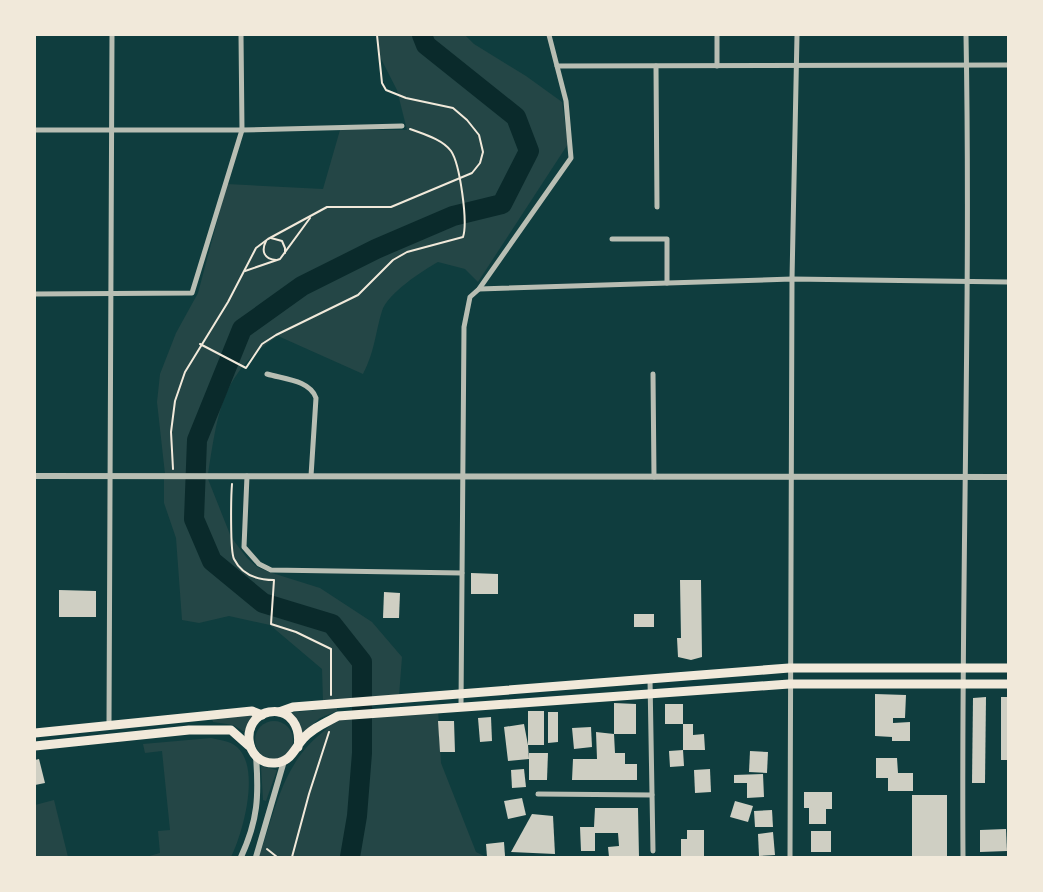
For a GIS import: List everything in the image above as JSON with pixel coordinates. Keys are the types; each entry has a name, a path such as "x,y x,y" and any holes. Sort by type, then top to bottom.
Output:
{"main road":[{"path":"250,746 250,729 254,721 262,715 280,712 293,707 789,668 1008,668"},
{"path":"35,746 189,730 231,730 250,746 256,756 266,762 284,761 294,754 303,739 334,718 385,712 789,684 1008,684"},
{"path":"35,733 252,711 262,715"},
{"path":"280,712 294,721 298,729 298,747"}],"street":[{"path":"109,725 112,35"},
{"path":"35,294 192,293 242,130 241,35"},
{"path":"461,706 464,327 470,298 479,289 571,158 566,101 549,35"},
{"path":"717,35 717,66"},
{"path":"790,857 789,668 793,477 792,279 797,35"},
{"path":"963,857 962,668 968,281 966,35"},
{"path":"557,66 1008,65"},
{"path":"656,66 657,207"},
{"path":"35,130 242,130 402,126"},
{"path":"612,239 667,239 667,283"},
{"path":"479,289 792,279 1008,282"},
{"path":"267,374 303,384 314,392 316,398 311,476"},
{"path":"653,374 654,477"},
{"path":"35,476 1008,477"},
{"path":"247,476 244,547 259,564 271,570 462,573"},
{"path":"650,679 653,851"},
{"path":"241,857 248,842 259,799 256,756"},
{"path":"256,857 284,761"},
{"path":"538,794 652,795"}],"path":[{"path":"173,476 171,432 175,401 185,372 256,248 267,239 327,208 391,208 472,174 480,163 482,152 478,135 467,120 453,108 406,98 386,90 382,83 377,35"},
{"path":"200,344 246,368 262,344 276,334 358,295 393,260 407,252 462,237 465,231 465,207 458,179 457,165 450,150 429,136 402,126"},
{"path":"244,271 278,260 284,255 311,216"},
{"path":"267,239 276,238 282,241 285,248 284,255"},
{"path":"267,239 263,247 264,254 270,259 278,260"},
{"path":"274,580 271,624 296,632 331,649 335,704"},
{"path":"292,857 308,794 334,718"},
{"path":"260,844 277,857"}],"shaded area":[{"path":"377,35 465,35 474,44 526,76 562,102 568,144 478,282 465,269 438,262 406,283 385,304 363,374 278,336 244,364 233,380 225,396 215,431 208,474 165,474 157,402 160,374 176,333 198,293 227,184 323,189 340,130 407,130 397,90 379,55"},
{"path":"164,479 208,479 231,537 247,558 257,567 320,588 372,622 402,657 399,696 323,702 322,669 270,625 229,616 199,623 182,620 176,538 164,503"},
{"path":"337,708 337,711 320,718 302,734 286,713"},
{"path":"438,708 441,763 476,852 486,857 259,857 283,786 290,772 306,748 338,716"},
{"path":"255,715 246,733 233,725 213,722 212,719"},
{"path":"274,721 281,722 287,727 292,733 292,747 287,753 281,758 274,759 267,758 261,753 256,747 255,740 256,733 261,727 267,722"},
{"path":"211,738 228,742 237,747 244,757 248,770 248,801 240,833 231,857 146,857 160,853 158,831 170,830 162,751 145,753 143,744"},
{"path":"261,766 277,770 266,801 263,800"},
{"path":"54,800 68,857 35,857 35,805"}],"building":[{"path":"471,573 498,574 498,594 471,594"},
{"path":"680,580 701,580 702,657 691,660 678,657 677,638 681,638"},
{"path":"59,590 96,591 96,617 59,617"},
{"path":"384,592 400,593 399,618 383,618"},
{"path":"634,614 654,614 654,627 634,627"},
{"path":"875,694 906,695 905,718 893,718 893,723 910,722 910,741 892,741 892,737 875,736"},
{"path":"986,697 985,783 972,783 973,698"},
{"path":"1001,697 1008,697 1008,760 1001,760"},
{"path":"614,703 636,704 636,734 614,734"},
{"path":"665,704 683,704 683,724 665,724"},
{"path":"528,711 544,711 544,745 528,745"},
{"path":"548,712 558,712 558,742 548,743"},
{"path":"491,717 492,741 480,742 478,718"},
{"path":"438,721 454,721 455,752 440,752"},
{"path":"524,724 529,759 508,761 504,727"},
{"path":"683,724 693,724 693,735 704,734 705,750 683,750"},
{"path":"591,727 592,747 574,749 572,728"},
{"path":"596,732 614,734 615,753 625,753 625,764 637,764 637,780 572,780 573,759 597,759"},
{"path":"683,750 684,766 670,767 669,751"},
{"path":"750,751 768,752 767,773 749,772"},
{"path":"529,753 548,753 547,780 529,780"},
{"path":"876,758 897,758 898,773 913,773 913,791 888,791 888,778 876,778"},
{"path":"39,759 45,783 35,785 35,760"},
{"path":"524,769 526,787 512,788 511,770"},
{"path":"710,769 711,792 695,793 694,770"},
{"path":"763,774 764,797 747,798 747,783 734,783 734,775"},
{"path":"804,792 832,792 832,809 826,809 826,824 809,824 809,808 804,808"},
{"path":"912,795 947,795 947,857 912,857"},
{"path":"522,798 526,815 508,819 504,801"},
{"path":"735,801 753,806 748,822 730,817"},
{"path":"595,808 638,808 639,857 609,857 608,847 619,846 618,833 595,833 595,851 581,851 580,827 594,827"},
{"path":"772,810 773,827 755,827 754,811"},
{"path":"532,814 553,816 555,854 511,852"},
{"path":"1006,829 1007,851 980,852 980,830"},
{"path":"687,830 704,830 704,857 681,857 681,839 687,839"},
{"path":"811,831 831,831 831,852 811,852"},
{"path":"773,832 775,855 759,856 758,834"},
{"path":"504,842 505,856 487,857 486,844"}],"waterway":[{"path":"350,857 357,816 362,753 362,662 332,624 263,603 212,561 194,519 197,440 242,329 302,286 376,249 453,216 502,204 529,151 516,117 426,45 422,35"}]}
